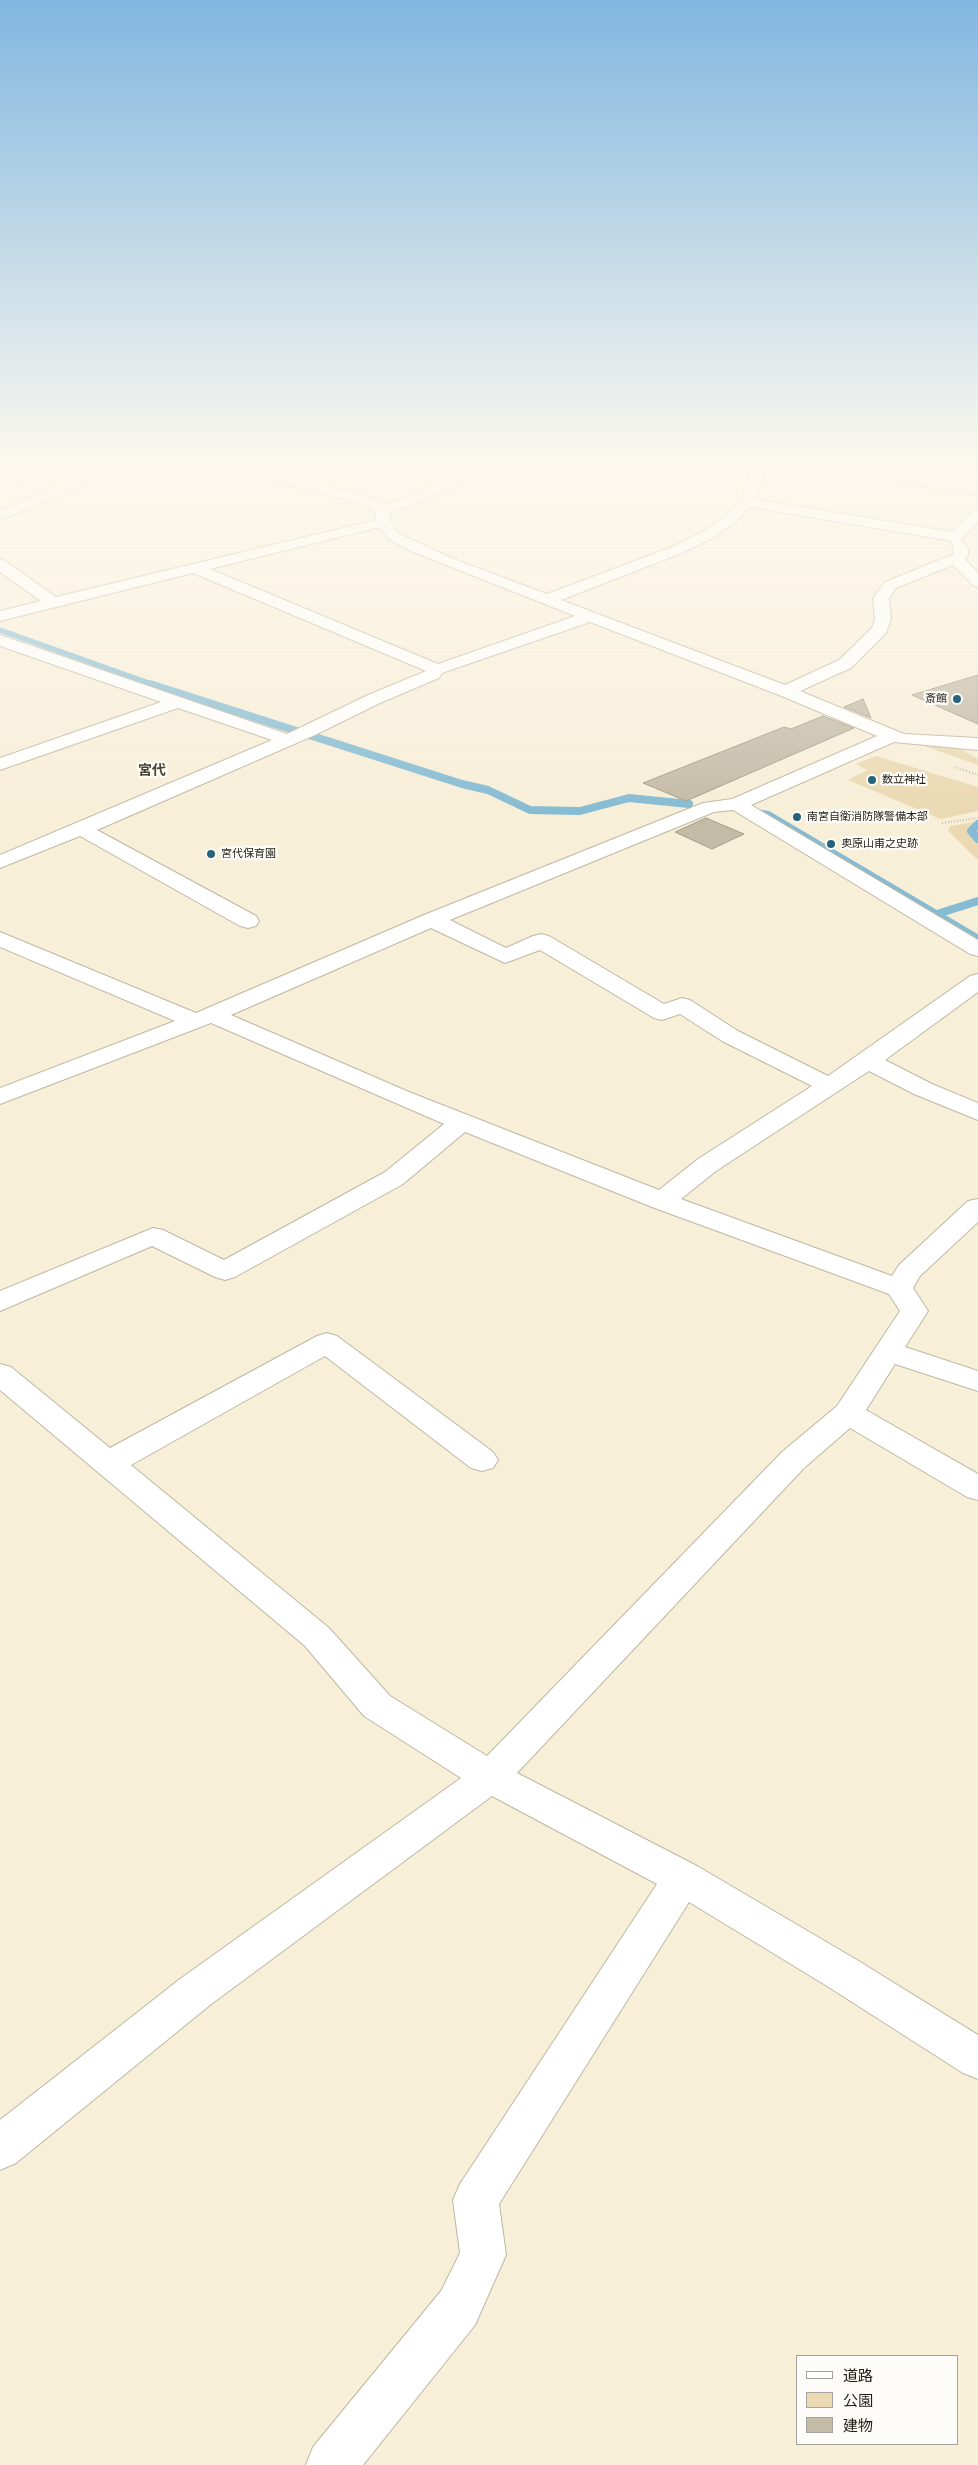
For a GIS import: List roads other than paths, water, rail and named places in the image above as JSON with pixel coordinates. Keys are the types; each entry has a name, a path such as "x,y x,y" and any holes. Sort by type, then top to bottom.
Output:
{"street":[{"path":"20,581 54,603"},
{"path":"0,616 142,581"},
{"path":"225,581 436,669 445,668 590,616"},
{"path":"502,581 785,691 893,736 911,740 978,744"},
{"path":"549,599 596,581"},
{"path":"785,691 845,664 880,630 884,619 882,598 890,585 897,581"},
{"path":"0,640 177,702 298,736"},
{"path":"0,862 298,736 374,699 434,674 436,669"},
{"path":"0,764 177,702"},
{"path":"0,1098 203,1018 432,920 710,808 736,804 893,736"},
{"path":"736,804 978,950"},
{"path":"81,829 248,921"},
{"path":"432,920 505,956 541,941 662,1013 682,1005 730,1036 828,1085"},
{"path":"0,939 662,1201 899,1288 914,1311 848,1412 793,1460 490,1777 195,1992 0,2148"},
{"path":"662,1201 707,1165 828,1085 868,1061 978,981"},
{"path":"868,1061 978,1112"},
{"path":"0,1302 153,1236 225,1270 394,1178 462,1122"},
{"path":"899,1288 909,1271 978,1207"},
{"path":"107,1464 327,1343 482,1460"},
{"path":"888,1352 978,1381"},
{"path":"0,1374 317,1636 376,1706 490,1777 683,1878 842,1973 978,2059"},
{"path":"848,1412 978,1489"},
{"path":"331,2465 458,2308 483,2255 476,2200 683,1878"}],"waterway":[{"path":"0,630 154,685"},
{"path":"150,684 462,784 488,790 530,810 580,811 629,798 689,804"},
{"path":"762,814 768,815 978,939"},
{"path":"978,824 971,831 978,839"},
{"path":"937,914 978,901"}],"place":[{"name":"斎館","path":"957,699"},
{"name":"数立神社","path":"872,780"},
{"name":"南宮自衛消防隊警備本部","path":"797,817"},
{"name":"奥原山甫之史跡","path":"831,844"},
{"name":"宮代保育園","path":"211,854"}],"district":[{"name":"宮代","path":"152,771"}]}
